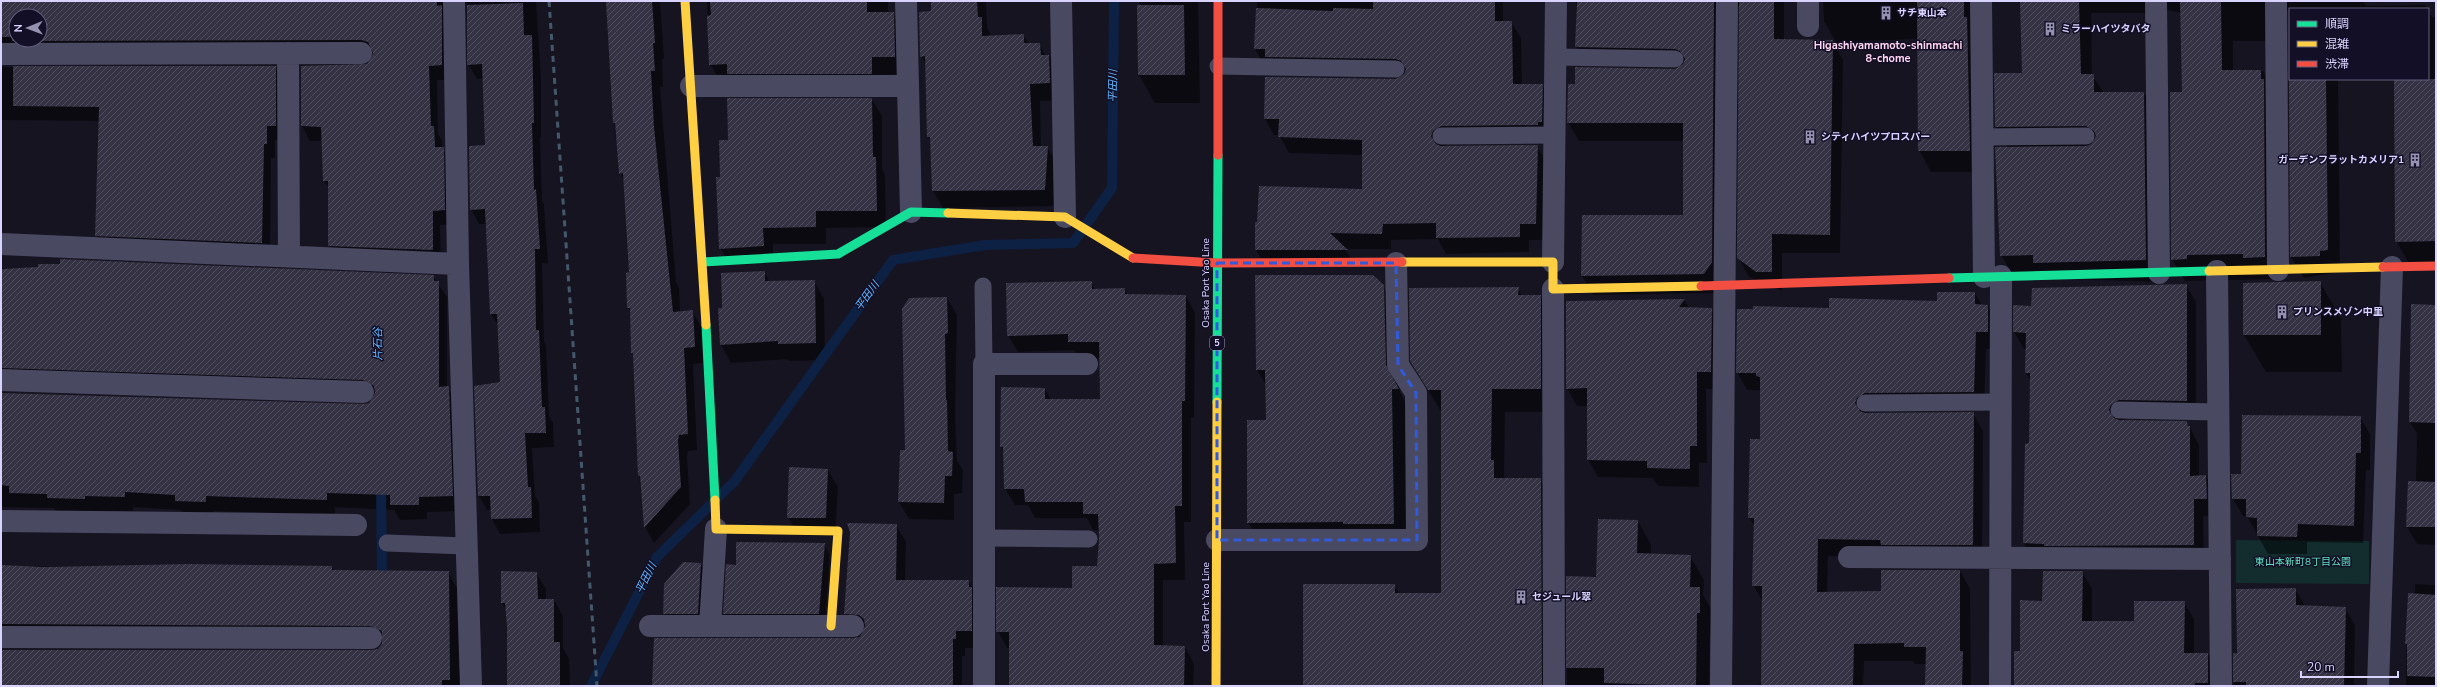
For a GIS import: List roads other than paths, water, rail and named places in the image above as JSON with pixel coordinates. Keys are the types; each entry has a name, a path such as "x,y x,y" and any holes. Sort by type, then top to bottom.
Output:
{"street":[{"path":"454,1 458,264 471,686"},
{"path":"685,1 703,262 716,523 710,626"},
{"path":"906,1 911,212"},
{"path":"1061,1 1070,220"},
{"name":"Osaka Port Yao Line","path":"1216,686 1218,1"},
{"path":"1554,686 1553,262 1556,1"},
{"path":"1721,686 1727,1"},
{"path":"1808,1 1808,26"},
{"path":"1980,1 1982,138 2001,402 2000,686"},
{"path":"2156,1 2159,273"},
{"path":"2276,1 2278,270"},
{"path":"288,53 289,256"},
{"path":"1,54 361,53"},
{"path":"691,86 908,86"},
{"path":"703,262 838,254 911,212 1070,220 1130,258 1217,263 1553,262"},
{"path":"1,244 458,264"},
{"path":"1217,540 1417,540 1416,393 1398,365 1396,263"},
{"path":"1553,289 1725,286 1993,277 2436,266"},
{"path":"2378,686 2392,267"},
{"path":"2217,271 2220,686"},
{"path":"984,686 984,364 1087,364"},
{"path":"1,380 363,392"},
{"path":"1,521 356,525"},
{"path":"716,523 838,531 832,626"},
{"path":"1849,557 2000,560 2220,559"},
{"path":"650,626 853,626"},
{"path":"1,637 371,638"}],"lane":[{"path":"1555,57 1674,58"},
{"path":"1218,66 1396,69"},
{"path":"1441,136 1554,135"},
{"path":"1982,138 2086,136"},
{"path":"983,286 984,364"},
{"path":"1865,403 2001,402"},
{"path":"2119,410 2218,412"},
{"path":"984,538 1090,539"},
{"path":"387,544 466,546"}],"waterway":[{"name":"平田川","path":"591,686 657,557 734,482 893,260 985,245 1073,243 1112,188 1114,1"},
{"name":"片石谷","path":"381,481 382,583"}],"railway":[{"path":"549,1 597,686"}],"place":[{"name":"サチ東山本","path":"1886,13"},
{"name":"ミラーハイツタバタ","path":"2050,29"},
{"name":"シティハイツプロスパー","path":"1810,137"},
{"name":"ガーデンフラットカメリア1","path":"2415,160"},
{"name":"プリンスメゾン中里","path":"2282,312"},
{"name":"セジュール翠","path":"1521,597"}],"district":[{"name":"Higashiyamamoto-shinmachi 8-chome","path":"1888,51"}],"park label":[{"name":"東山本新町8丁目公園","path":"2303,562"}]}
